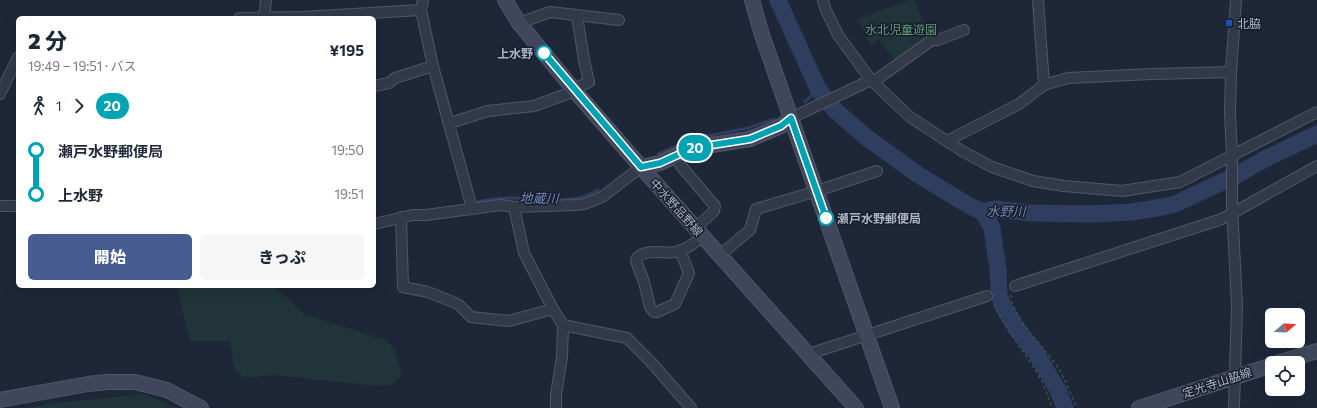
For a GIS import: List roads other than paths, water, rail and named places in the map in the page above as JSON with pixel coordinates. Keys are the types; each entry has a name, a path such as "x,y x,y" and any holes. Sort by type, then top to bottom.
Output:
{"main road":[{"name":"中水野品野線","path":"505,0 519,23 575,91 856,408"},
{"path":"752,0 762,35 892,408"},
{"path":"641,167 660,163 693,148 750,139 781,126 791,118"},
{"path":"1300,356 1317,351"},
{"name":"定光寺山脇線","path":"1140,408 1265,366"},
{"path":"0,400 88,384 135,382 167,390 201,408"}],"street":[{"path":"264,16 266,0"},
{"path":"424,0 421,10 433,66 450,123 472,208"},
{"path":"824,0 825,8 838,35 868,82 910,117 947,141 992,167 1033,182 1064,186 1122,190 1180,182 1317,112"},
{"path":"1038,0 1044,85"},
{"path":"1234,408 1237,305 1232,209 1230,72 1236,0"},
{"path":"319,16 421,10"},
{"path":"519,23 550,12 619,20"},
{"path":"450,123 488,112 534,106 575,91 578,87 589,82 577,16"},
{"path":"791,118 868,82 932,40 938,40 964,30"},
{"path":"0,94 16,61"},
{"path":"376,86 389,83 395,78 433,66"},
{"path":"947,141 1018,104 1044,85 1068,78 1167,73 1230,72"},
{"path":"676,156 681,166 715,206 714,211 700,232 680,250 646,253 638,256 636,261 644,282 650,307 654,312 675,304 689,275 688,268 680,250"},
{"path":"1015,286 1222,219 1232,209 1317,166"},
{"path":"376,223 413,215 426,215 501,205 514,207 585,204 602,197 641,167"},
{"path":"720,255 750,230 756,209 877,171"},
{"path":"0,206 16,206"},
{"path":"514,207 524,253 563,325 562,357 556,395 556,408"},
{"path":"401,217 404,287 428,292 453,302 459,305 471,317 475,318 509,321 553,309"},
{"path":"809,354 988,296"},
{"path":"563,325 627,338 651,362 691,408"}],"waterway":[{"name":"水野川","path":"778,0 818,89 836,111 866,137 917,174 968,205 983,212 995,209 1031,213 1091,214 1132,212 1175,204 1237,175 1263,160 1317,134"},
{"name":"地蔵川","path":"805,102 818,89"},
{"name":"地蔵川","path":"658,154 692,139 748,128 774,119"},
{"name":"地蔵川","path":"478,202 506,198 565,200 588,195 598,190"},
{"path":"983,212 992,228 998,269 999,294 1003,306 1017,329 1036,353 1058,390 1065,408"}],"place":[{"name":"北脇","path":"1229,23"},
{"name":"上水野","path":"544,53"},
{"name":"瀬戸水野郵便局","path":"826,218"}],"park label":[{"name":"水北児童遊園","path":"901,29"}]}
